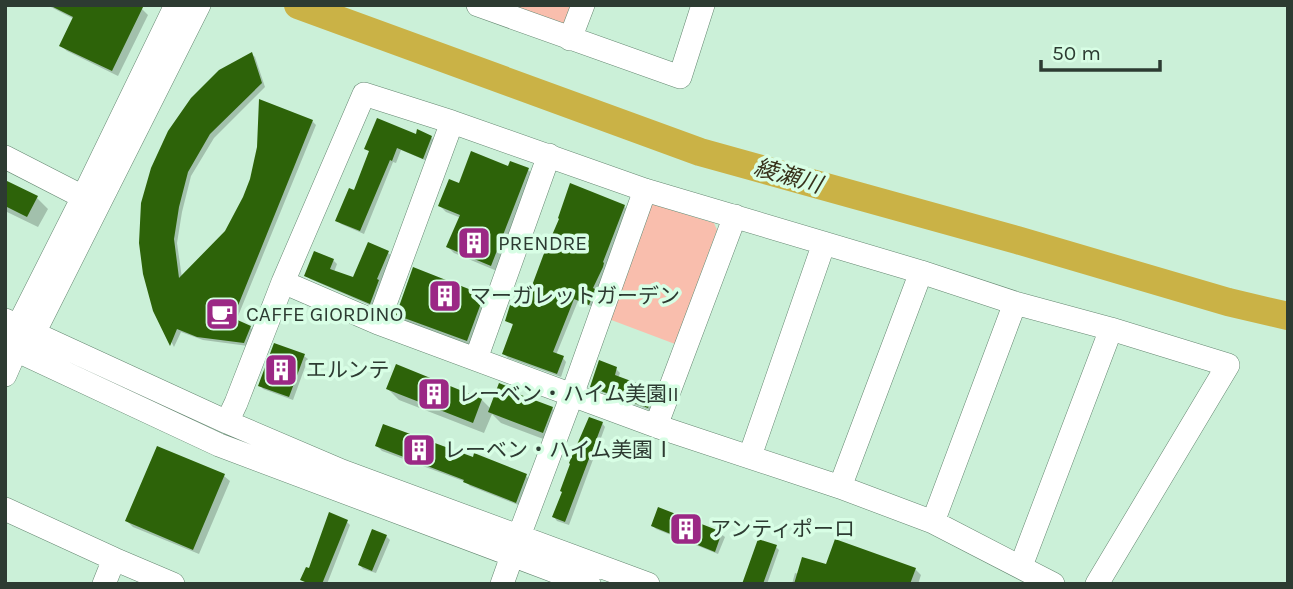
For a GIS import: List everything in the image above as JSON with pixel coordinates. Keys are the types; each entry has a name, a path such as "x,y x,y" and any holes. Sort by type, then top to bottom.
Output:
{"street":[{"path":"570,39 583,5"},
{"path":"479,6 680,77 703,5"},
{"path":"5,375 16,335 83,197 186,8"},
{"path":"16,335 186,8"},
{"path":"227,422 283,282 364,94 645,190 1228,365 1097,584"},
{"path":"378,323 452,122"},
{"path":"475,359 549,155"},
{"path":"5,157 83,197"},
{"path":"502,584 645,190"},
{"path":"656,426 735,216"},
{"path":"750,456 824,243"},
{"path":"840,488 921,272"},
{"path":"283,282 378,323 572,395 933,522 1053,584"},
{"path":"933,522 1015,303"},
{"path":"1021,566 1111,329"},
{"path":"16,335 516,546 589,584"},
{"path":"16,335 219,445 516,546 648,584"},
{"path":"5,509 173,584"},
{"path":"104,584 114,559"}],"shaded area":[{"path":"495,5 574,5 567,26"},
{"path":"652,204 714,223 717,230 675,344 606,318 644,206"}],"building":[{"path":"49,5 144,5 112,71 59,46 73,17"},
{"path":"252,52 262,83 210,134 188,172 174,239 179,278 225,231 243,197 257,147 259,99 313,120 233,318 251,326 244,343 197,337 177,329 170,346 153,311 143,274 139,243 141,203 151,168 168,131 191,98 219,70"},
{"path":"377,118 416,134 417,129 432,136 423,159 397,148 360,231 335,221 349,188 354,190 369,151 364,149"},
{"path":"471,151 508,166 510,161 529,168 491,266 446,247 460,215 438,206 449,179 459,183"},
{"path":"5,180 38,196 27,217 5,206"},
{"path":"570,183 625,205 589,305 574,299 553,352 564,356 557,374 502,354 513,324 505,321 510,305 512,306 513,302 524,307 559,219"},
{"path":"368,242 389,251 370,304 304,276 314,251 334,259 330,269 353,277"},
{"name":"マーガレットガーデン","path":"413,267 484,295 467,341 396,315"},
{"name":"エルンテ","path":"274,343 305,354 289,397 258,386"},
{"path":"599,360 617,367 615,375 655,390 648,408 590,387"},
{"name":"レーベン・ハイム美園II","path":"396,364 482,399 473,423 386,389"},
{"path":"499,383 514,389 513,392 553,407 543,433 488,412"},
{"path":"589,417 603,422 565,522 552,517 569,463"},
{"path":"383,424 473,457 474,453 527,474 516,503 375,446"},
{"path":"157,446 225,474 193,550 125,521"},
{"name":"アンティポーロ","path":"658,507 722,532 715,552 651,526"},
{"path":"329,512 348,520 322,584 310,584 300,580 306,567 309,568"},
{"path":"372,529 387,535 372,571 358,565"},
{"path":"758,539 777,545 763,584 742,584"},
{"path":"835,539 916,568 910,584 794,584 802,557 826,564"}],"waterway":[{"name":"綾瀬川","path":"298,5 700,152 1228,302 1288,316"}],"place":[{"name":"PRENDRE","path":"474,243"},
{"name":"マーガレットガーデン","path":"445,296"},
{"name":"CAFFE GIORDINO","path":"222,314"},
{"name":"エルンテ","path":"281,370"},
{"name":"レーベン・ハイム美園II","path":"434,394"},
{"name":"レーベン・ハイム美園Ⅰ","path":"419,450"},
{"name":"アンティポーロ","path":"686,529"}]}
